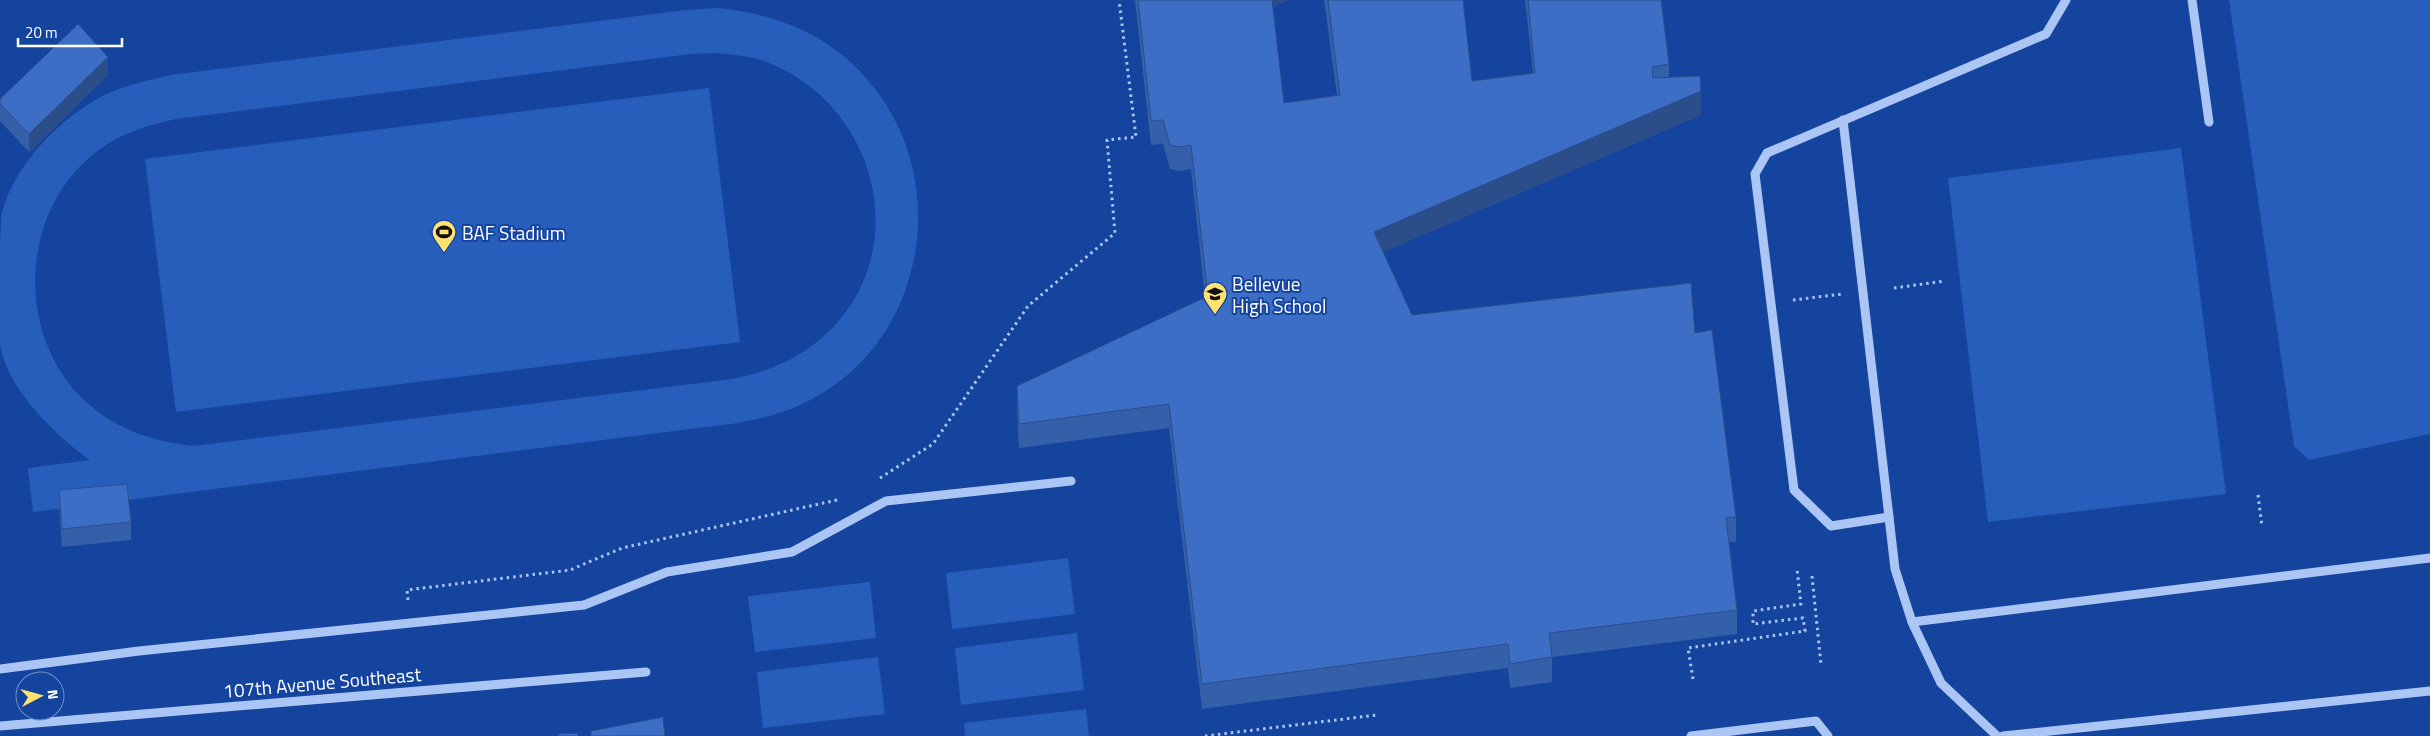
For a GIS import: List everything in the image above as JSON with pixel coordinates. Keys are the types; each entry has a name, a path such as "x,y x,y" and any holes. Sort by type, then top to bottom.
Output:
{"street":[{"path":"1889,517 1831,526 1794,490 1755,174 1767,153 2046,34 2066,0"},
{"path":"2192,0 2209,122"},
{"path":"1843,120 1895,569 1912,622 1941,683 1997,736"},
{"path":"0,669 139,651 584,605 667,572 792,552 886,501 1070,481"},
{"path":"1912,622 2430,558"},
{"name":"107th Avenue Southeast","path":"0,726 646,672"},
{"path":"2003,736 2430,691"},
{"path":"1691,736 1816,721 1828,736"}],"path":[{"path":"874,481 933,444 1028,306 1115,233 1107,140 1136,137 1119,0"},
{"path":"1894,288 1944,281"},
{"path":"1790,300 1850,292"},
{"path":"2258,495 2262,527"},
{"path":"409,623 407,590 570,570 622,548 839,499"},
{"path":"1693,679 1688,648 1805,632 1803,618 1754,624 1753,611 1801,604 1797,569"},
{"path":"1812,576 1822,665"},
{"path":"1205,736 1377,715"}],"shaded area":[{"path":"2229,0 2430,0 2430,434 2309,460 2294,446"},
{"path":"718,8 750,13 781,21 809,34 842,55 860,71 872,85 898,126 913,170 918,217 913,263 899,306 875,346 842,380 800,405 769,416 738,423 33,512 28,468 90,460 62,438 34,409 11,376 4,360 0,343 1,218 7,199 27,162 41,144 74,114 109,93 140,82 171,75 686,10","holes":["717,53 744,56 769,63 807,84 837,113 859,147 872,185 876,225 869,265 852,303 824,336 803,352 781,364 757,373 732,379 193,446 145,436 116,424 90,406 78,394 57,365 43,333 36,298 36,263 43,229 57,197 78,168 106,145 131,132 176,119 691,54"]},
{"path":"709,88 740,342 176,412 145,159"},
{"path":"2181,148 2226,494 1988,522 1948,178"},
{"path":"1068,558 1075,614 952,629 946,573"},
{"path":"870,582 876,638 755,652 748,596"},
{"path":"1077,633 1084,690 961,705 955,648"},
{"path":"878,657 885,714 763,728 757,672"},
{"path":"1086,709 1089,736 965,736 964,723"}],"building":[{"path":"1138,0 1272,0 1284,103 1340,95 1328,0 1463,0 1472,81 1535,73 1528,0 1661,0 1669,64 1652,67 1653,78 1700,76 1701,91 1374,232 1412,315 1691,283 1695,333 1712,330 1736,517 1726,518 1737,610 1549,633 1552,657 1510,664 1508,644 1202,684 1169,404 1019,424 1017,386 1208,296 1191,145 1179,147 1170,145 1163,120 1151,121"},
{"path":"78,24 108,57 29,134 0,104 0,99"},
{"path":"127,484 131,522 62,529 59,490"},
{"path":"663,717 665,736 591,736 591,731"},
{"path":"578,733 578,736 558,736 558,734"}],"place":[{"name":"BAF Stadium","path":"444,253"},
{"name":"Bellevue High School","path":"1215,315"}]}
